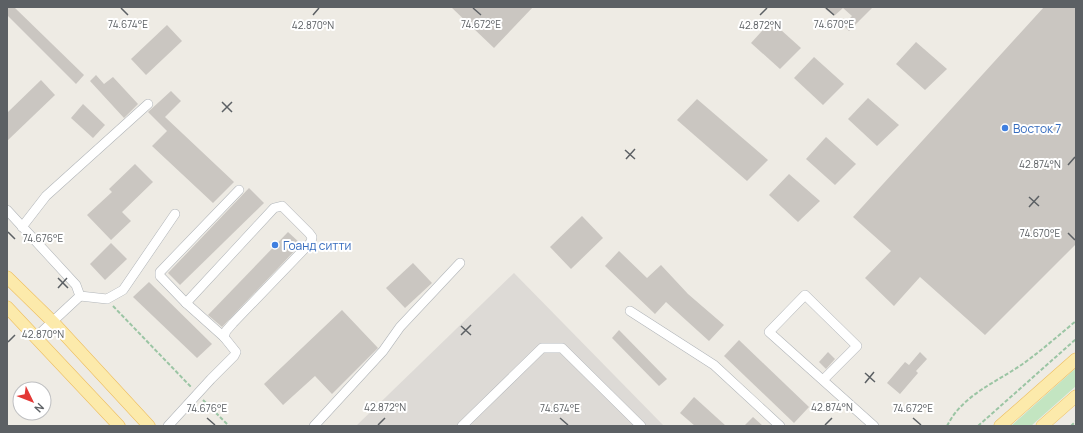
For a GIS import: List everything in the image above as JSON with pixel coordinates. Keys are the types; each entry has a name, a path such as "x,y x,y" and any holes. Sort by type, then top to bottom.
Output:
{"main road":[{"path":"7,277 52,322 149,426"},
{"path":"7,307 119,426"},
{"path":"1000,426 1076,359"},
{"path":"1042,426 1076,396"}],"lane":[{"path":"22,227 46,196 148,104"},
{"path":"168,426 234,356 236,352 224,337 186,303 160,276 160,272 239,190"},
{"path":"186,303 274,208 282,206 309,233 312,237 311,242 233,323 226,331 224,337"},
{"path":"7,210 76,285 80,296"},
{"path":"36,338 80,296 107,299 123,290 175,214"},
{"path":"314,426 383,351 400,327 460,263"},
{"path":"824,380 858,346 805,295 769,332 874,426"},
{"path":"630,311 714,365 780,426"},
{"path":"462,426 542,348 562,348 641,426"}],"path":[{"path":"107,299 229,426"},
{"path":"947,426 958,408 971,396 1026,362 1076,320"},
{"path":"978,426 1076,339"},
{"path":"1071,426 1076,421"}],"shaded area":[{"path":"514,273 664,426 356,426"}],"green space":[{"path":"1076,368 1076,386 1031,426 1011,426"}],"building":[{"path":"7,7 14,7 84,75 76,84 7,15"},
{"path":"451,7 533,7 494,48"},
{"path":"823,7 873,7 849,31 843,25 852,16 843,8 834,16"},
{"name":"Восток 7","path":"1044,7 1076,7 1076,244 985,335 920,277 894,306 865,278 891,251 853,217"},
{"path":"771,21 801,48 780,69 751,43"},
{"path":"167,25 182,41 146,75 131,59"},
{"path":"916,42 947,69 925,90 896,64"},
{"path":"814,57 844,84 823,105 794,78"},
{"path":"96,75 104,84 113,77 138,104 124,118 90,81"},
{"path":"41,80 55,95 7,141 7,113"},
{"path":"171,91 181,101 165,117 234,182 213,203 152,146 167,131 148,112"},
{"path":"868,98 899,125 877,146 848,119"},
{"path":"697,99 768,160 747,181 677,120"},
{"path":"83,104 105,125 93,138 71,118"},
{"path":"826,137 856,164 835,185 806,159"},
{"path":"135,164 153,182 122,212 131,221 111,240 87,215 112,192 109,189"},
{"path":"789,174 820,201 798,222 769,195"},
{"path":"249,188 264,203 180,285 168,273"},
{"path":"582,216 603,238 571,269 550,247"},
{"path":"288,232 301,244 222,327 208,315"},
{"path":"111,243 127,259 105,280 90,264"},
{"path":"619,251 647,278 661,265 688,294 724,325 709,341 666,302 655,314 605,266"},
{"path":"413,263 432,283 405,308 386,288"},
{"path":"149,282 212,344 197,358 133,297"},
{"path":"342,310 378,348 332,394 315,376 283,405 264,384"},
{"path":"619,330 667,379 659,386 612,338"},
{"path":"739,340 809,407 794,423 724,356"},
{"path":"828,352 835,359 826,369 819,362"},
{"path":"920,352 927,359 916,371 918,373 900,394 887,383 905,362 909,365"},
{"path":"694,397 726,426 695,426 680,413"},
{"path":"753,417 763,426 744,426"}],"place":[{"name":"Восток 7","path":"1005,128"},
{"name":"Гоанд ситти","path":"275,245"}]}
